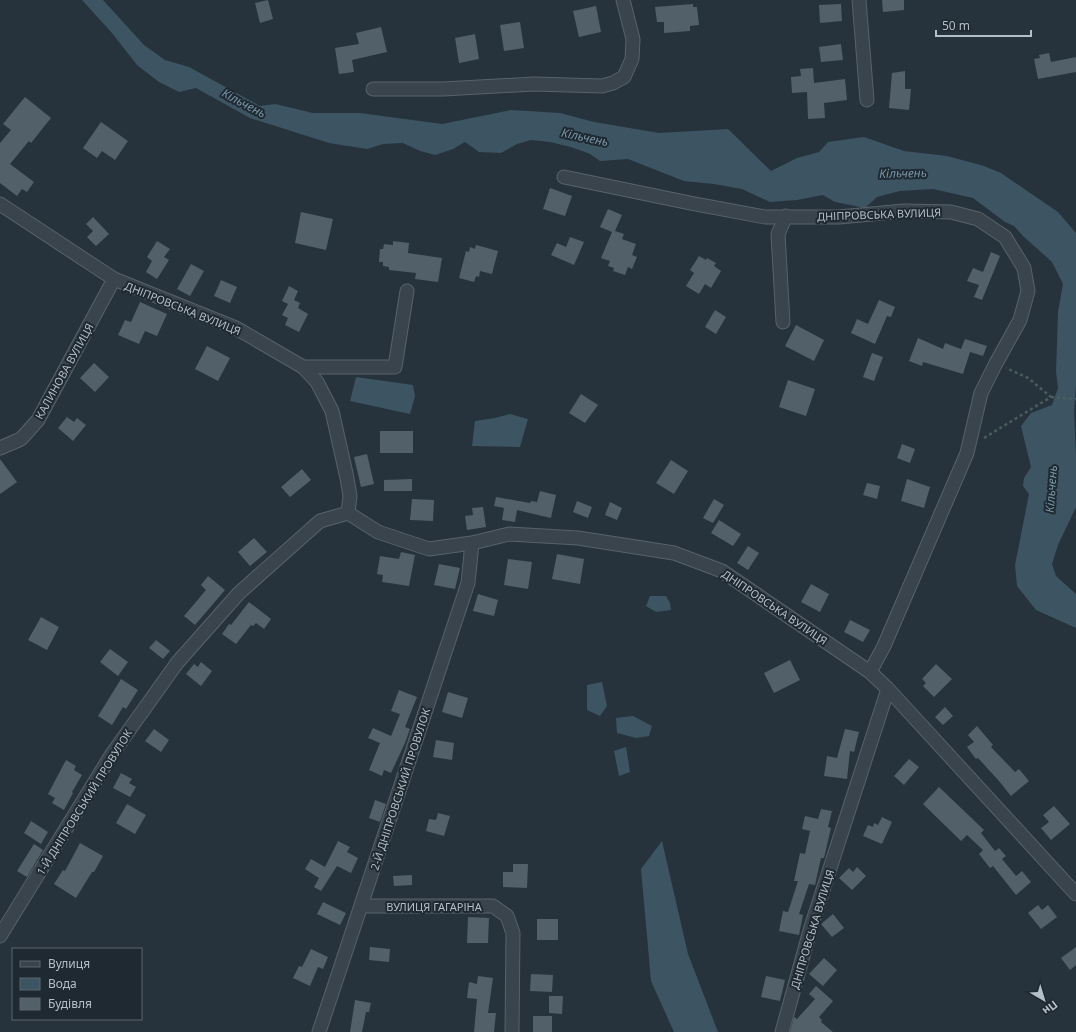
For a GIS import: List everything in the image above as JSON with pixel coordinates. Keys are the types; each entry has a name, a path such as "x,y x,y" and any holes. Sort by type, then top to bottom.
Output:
{"street":[{"path":"373,89 442,89 534,84 602,86 613,83 624,77 632,59 633,39 623,0"},
{"path":"859,0 868,100"},
{"name":"ДНІПРОВСЬКА ВУЛИЦЯ","path":"564,177 766,217 839,217 904,211 951,212 978,219 1005,237 1024,268 1028,291 1020,320 981,393 967,453 884,646 870,672"},
{"name":"ДНІПРОВСЬКА ВУЛИЦЯ","path":"0,204 114,279 236,328 303,367 317,382 332,411 350,496 348,513 378,532 428,550 472,543 509,534 578,538 674,553 722,571 870,672 888,689 1076,894"},
{"path":"783,322 778,234 786,216"},
{"name":"КАЛИНОВА ВУЛИЦЯ","path":"0,448 21,439 38,420 114,279"},
{"path":"303,367 395,367 407,291"},
{"name":"1-Й ДНІПРОВСЬКИЙ ПРОВУЛОК","path":"0,936 112,754 177,663 240,593 320,521 348,513"},
{"name":"2-Й ДНІПРОВСЬКИЙ ПРОВУЛОК","path":"319,1032 468,583 472,543"},
{"name":"ДНІПРОВСЬКА ВУЛИЦЯ","path":"782,1032 811,927 888,689"},
{"name":"ВУЛИЦЯ ГАГАРІНА","path":"360,906 493,906 507,916 513,933 512,1032"}],"path":[{"path":"995,365 1028,378 1051,398"},
{"path":"967,453 986,436 1051,398 1076,399"}],"water":[{"name":"Кільчень","path":"82,0 103,0 144,45 165,60 189,67 260,106 275,104 313,113 360,113 442,124 511,110 560,113 594,122 659,133 728,129 771,171 797,158 819,152 828,142 864,137 904,151 947,156 984,166 1001,173 1058,212 1076,233 1076,384 1074,411 1076,507 1058,545 1052,564 1056,576 1076,594 1076,628 1036,610 1017,586 1015,565 1029,494 1023,486 1024,478 1031,467 1021,426 1031,413 1052,405 1058,388 1056,372 1058,312 1063,284 1052,262 1014,226 1005,222 973,198 933,189 900,191 877,197 865,208 835,202 823,195 797,200 770,202 742,189 684,181 628,159 600,161 590,154 571,147 550,142 531,140 517,144 501,153 479,152 465,142 453,149 435,155 420,151 403,143 383,144 367,149 329,143 250,118 196,88 179,92 159,82 137,65 112,33"},
{"path":"356,377 413,385 415,396 410,414 350,401"},
{"path":"510,414 528,419 520,447 472,446 475,421"},
{"path":"650,596 666,596 670,603 671,610 656,612 646,606"},
{"path":"602,682 607,706 600,716 587,710 587,685"},
{"path":"633,716 652,726 649,736 636,738 617,733 616,718"},
{"path":"626,747 630,772 619,776 614,751"},
{"path":"662,841 688,954 718,1032 674,1032 651,981 641,869"}],"building":[{"path":"268,0 273,19 260,23 255,3"},
{"path":"882,0 904,0 904,10 883,12"},
{"path":"693,4 693,7 697,7 699,25 690,26 690,31 664,33 664,22 657,22 655,7"},
{"path":"841,4 842,21 820,23 819,5"},
{"path":"596,6 601,32 579,37 573,11"},
{"path":"520,22 524,48 504,51 500,25"},
{"path":"381,27 387,52 352,60 354,72 339,74 335,48 359,44 356,33"},
{"path":"475,34 479,59 459,63 455,38"},
{"path":"841,44 843,60 821,62 819,47"},
{"path":"1049,53 1051,62 1076,57 1076,72 1038,79 1034,59 1040,58 1039,55"},
{"path":"813,68 814,83 845,79 847,100 824,103 825,118 808,119 807,92 792,93 791,77 801,76 800,69"},
{"path":"905,71 905,89 911,89 909,110 889,108 892,73"},
{"path":"25,97 51,118 31,143 29,141 10,164 34,182 27,192 22,189 17,196 0,183 0,143 11,130 3,124"},
{"path":"101,122 128,141 115,160 102,151 97,158 83,148"},
{"path":"550,188 572,196 565,216 543,209"},
{"path":"608,209 622,215 615,231 624,234 622,239 636,244 632,255 637,257 632,269 628,267 625,275 613,271 614,268 608,266 610,261 601,258 612,232 600,227"},
{"path":"301,212 333,219 326,250 295,243"},
{"path":"93,217 109,234 96,246 87,237 93,231 86,224"},
{"path":"570,237 584,242 574,265 551,255 557,243 566,247"},
{"path":"157,241 170,249 164,257 169,260 157,279 146,272 152,261 147,257"},
{"path":"393,241 409,243 408,253 442,258 438,282 415,279 416,273 389,270 389,267 383,266 383,262 379,262 380,249 383,249 384,244 393,245"},
{"path":"476,245 498,251 492,274 480,271 479,277 476,276 474,282 459,278 466,251 469,252 470,247 475,249"},
{"path":"991,252 1000,256 982,300 974,297 979,285 967,281 973,268 983,272"},
{"path":"699,256 716,263 714,266 721,271 711,288 705,284 699,294 686,286 694,273 690,270"},
{"path":"191,264 204,271 190,296 177,289"},
{"path":"221,280 237,287 230,303 214,296"},
{"path":"289,286 298,291 294,300 300,303 298,308 308,314 299,332 285,325 288,318 282,315 288,304 282,301"},
{"path":"879,300 895,307 891,317 887,316 875,344 851,333 857,319 868,324"},
{"path":"140,302 167,314 157,336 145,331 139,344 118,335 125,320 131,322"},
{"path":"715,310 726,317 716,334 705,327"},
{"path":"796,325 824,340 814,361 785,346"},
{"path":"918,338 943,349 945,343 961,349 965,339 987,346 983,356 970,352 963,374 923,362 922,366 909,361"},
{"path":"207,346 230,358 218,381 195,369"},
{"path":"872,353 883,357 874,381 863,377"},
{"path":"94,363 109,377 95,392 80,378"},
{"path":"788,380 815,389 806,416 779,407"},
{"path":"581,394 598,405 585,423 569,413"},
{"path":"67,417 74,422 77,418 86,425 73,441 58,428"},
{"path":"380,431 413,431 413,453 380,453"},
{"path":"902,444 915,449 910,463 897,458"},
{"path":"367,454 374,484 361,487 354,457"},
{"path":"0,459 17,482 0,494"},
{"path":"671,460 688,471 674,494 656,483"},
{"path":"302,469 311,480 290,497 281,487"},
{"path":"412,479 412,491 384,491 384,480"},
{"path":"907,479 930,487 924,508 901,501"},
{"path":"867,483 880,486 877,499 863,495"},
{"path":"540,491 556,495 551,518 517,510 515,522 502,520 504,508 494,506 496,497 530,503 531,501 537,502"},
{"path":"412,499 434,500 433,521 410,520"},
{"path":"714,499 724,505 713,523 703,518"},
{"path":"577,501 592,507 588,518 573,512"},
{"path":"610,502 622,508 617,520 605,515"},
{"path":"483,507 486,527 467,530 465,516 473,515 472,508"},
{"path":"719,520 741,534 733,546 711,533"},
{"path":"254,538 267,552 250,566 238,552"},
{"path":"748,546 759,553 748,570 737,563"},
{"path":"401,552 415,555 409,586 382,582 383,575 377,574 380,556 399,559"},
{"path":"557,554 584,559 580,584 552,579"},
{"path":"508,559 532,562 528,589 504,585"},
{"path":"439,564 460,568 455,589 434,585"},
{"path":"208,576 225,590 195,625 184,616 206,590 201,585"},
{"path":"811,584 829,594 820,612 801,602"},
{"path":"478,594 498,600 494,616 473,611"},
{"path":"249,602 271,619 264,629 256,623 253,626 251,625 236,644 222,634"},
{"path":"41,617 59,627 47,650 28,640"},
{"path":"850,620 870,630 863,642 844,632"},
{"path":"156,640 170,651 163,659 149,648"},
{"path":"110,649 128,662 118,676 100,662"},
{"path":"790,660 800,680 774,693 764,673"},
{"path":"201,662 212,671 201,686 186,674 194,664 198,667"},
{"path":"936,664 952,679 934,697 923,686 926,683 922,679"},
{"path":"121,679 138,690 126,709 123,707 112,725 98,716"},
{"path":"399,690 417,697 405,727 410,729 405,743 391,773 384,770 382,776 369,770 380,743 368,738 373,728 391,736 400,714 391,711"},
{"path":"448,692 468,698 462,718 442,712"},
{"path":"945,707 953,716 943,725 935,717"},
{"path":"977,726 993,745 991,747 1015,772 1019,769 1029,781 1011,796 978,758 976,759 967,747 974,742 968,735"},
{"path":"154,729 169,740 161,752 145,741"},
{"path":"845,729 859,732 854,752 850,751 847,779 824,776 827,756 837,758"},
{"path":"436,740 454,743 452,760 433,757"},
{"path":"909,759 919,767 904,785 894,776"},
{"path":"66,760 76,766 74,770 82,775 64,810 52,803 55,798 48,794"},
{"path":"121,773 132,779 129,783 136,787 130,797 113,788"},
{"path":"939,787 984,830 981,833 995,851 999,848 1006,856 1002,859 1016,876 1022,871 1031,882 1016,895 993,866 990,868 979,854 983,850 967,835 961,841 923,804"},
{"path":"375,800 386,804 380,822 369,818"},
{"path":"127,804 146,815 135,834 116,823"},
{"path":"1054,806 1070,824 1051,840 1041,828 1049,822 1043,815"},
{"path":"821,809 832,811 828,827 831,828 824,858 821,858 815,885 809,884 799,914 803,915 799,935 779,931 783,911 788,912 798,881 794,881 800,853 805,854 810,831 802,829 805,816 818,819"},
{"path":"438,813 450,816 444,836 426,831 429,819 436,820"},
{"path":"882,817 892,822 882,844 863,836 868,825 873,827 874,823 878,825"},
{"path":"31,821 48,832 41,844 24,833"},
{"path":"338,841 350,847 347,852 358,858 351,873 337,866 321,891 314,887 319,878 305,869 311,859 325,867"},
{"path":"80,843 103,856 76,898 54,884 63,870 65,871"},
{"path":"34,844 43,850 27,877 17,871"},
{"path":"513,864 528,864 527,888 503,887 503,872 513,872"},
{"path":"857,867 866,876 852,890 839,878 849,868 853,872"},
{"path":"412,875 412,885 394,886 393,876"},
{"path":"323,902 346,913 340,925 317,914"},
{"path":"1038,905 1042,910 1048,905 1057,917 1041,929 1028,913"},
{"path":"833,914 844,928 832,937 821,924"},
{"path":"468,917 489,918 488,943 467,943"},
{"path":"537,919 558,919 558,940 537,940"},
{"path":"370,947 390,949 389,962 369,960"},
{"path":"1076,947 1076,965 1070,970 1061,958"},
{"path":"311,949 328,957 323,969 318,967 310,986 293,978 299,966 302,967"},
{"path":"824,958 837,970 823,986 809,974"},
{"path":"531,974 553,975 552,992 530,991"},
{"path":"478,976 493,978 488,1013 496,1013 494,1032 474,1032 477,999 467,998 469,982 477,984"},
{"path":"766,976 785,980 780,1001 761,997"},
{"path":"816,986 833,1001 819,1017 822,1020 821,1022 833,1032 790,1032 794,1017 797,1019 815,999 809,994"},
{"path":"549,996 563,996 562,1014 549,1013"},
{"path":"355,1000 371,1003 369,1012 366,1012 362,1032 350,1032"},
{"path":"533,1016 552,1016 552,1032 533,1032"}]}
